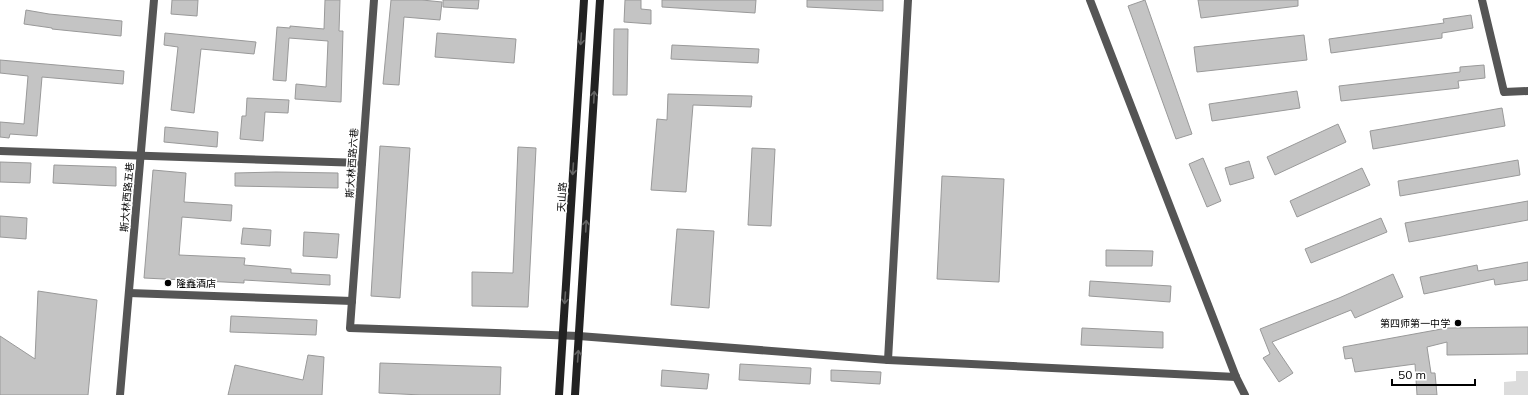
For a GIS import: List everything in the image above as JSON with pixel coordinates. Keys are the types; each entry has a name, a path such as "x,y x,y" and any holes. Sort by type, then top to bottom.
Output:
{"main road":[{"name":"天山路","path":"559,395 584,0"},
{"path":"576,395 600,0"}],"street":[{"name":"斯大林西路五巷","path":"120,395 154,0"},
{"name":"斯大林西路六巷","path":"374,0 350,328 563,336"},
{"path":"888,360 908,0"},
{"path":"1090,0 1236,377 1245,395"},
{"path":"1482,0 1504,92 1528,91"},
{"path":"0,151 362,164"},
{"path":"129,294 352,301"},
{"path":"563,336 580,336 888,360 1236,377"}],"shaded area":[{"path":"1516,371 1528,371 1528,395 1504,395 1504,382 1516,381"}],"building":[{"path":"172,0 198,0 197,16 171,14"},
{"path":"325,0 340,0 339,31 343,31 341,102 295,99 296,84 326,87 328,41 289,38 286,81 273,80 277,27 290,28 290,26 324,29"},
{"path":"391,0 422,0 442,2 440,20 404,17 399,85 383,84"},
{"path":"443,0 479,0 478,9 443,7"},
{"path":"625,0 641,0 641,9 651,10 651,24 624,22"},
{"path":"662,0 756,0 755,13 662,7"},
{"path":"807,0 883,0 883,11 807,7"},
{"path":"1145,0 1192,134 1176,139 1128,6"},
{"path":"1198,0 1298,0 1298,6 1201,18"},
{"path":"26,10 49,14 122,21 121,36 52,29 24,24"},
{"path":"1471,15 1473,28 1442,33 1442,38 1331,53 1329,39 1444,23 1443,19"},
{"path":"614,29 628,29 627,95 613,95"},
{"path":"165,33 256,42 254,54 201,49 194,113 171,110 178,47 164,45"},
{"path":"437,33 516,39 514,63 435,57"},
{"path":"1304,35 1307,60 1197,72 1194,47"},
{"path":"672,45 759,49 758,63 671,59"},
{"path":"0,60 124,71 123,84 42,77 37,136 10,134 9,138 0,137 0,122 24,124 28,76 0,73"},
{"path":"1484,65 1485,78 1458,81 1459,88 1341,101 1339,86 1460,72 1460,67"},
{"path":"1297,91 1300,108 1212,121 1209,104"},
{"path":"668,94 752,96 751,107 693,105 686,192 651,190 657,119 667,120"},
{"path":"247,98 289,100 288,113 265,112 263,141 240,139 242,116 246,116"},
{"path":"1502,108 1505,126 1373,149 1370,131"},
{"path":"1338,124 1346,142 1275,175 1267,157"},
{"path":"165,127 218,132 217,147 164,142"},
{"path":"380,146 410,148 400,298 371,296"},
{"path":"518,147 536,148 528,307 472,306 472,272 513,273"},
{"path":"752,148 775,149 771,226 748,225"},
{"path":"1203,158 1221,201 1207,207 1189,164"},
{"path":"1518,160 1520,175 1400,196 1398,181"},
{"path":"1249,161 1254,178 1230,185 1225,168"},
{"path":"0,162 31,163 30,183 0,182"},
{"path":"54,165 116,167 116,186 53,183"},
{"path":"1362,168 1370,185 1297,217 1290,201"},
{"path":"153,170 186,173 184,202 232,205 231,221 182,217 179,255 245,258 244,265 291,269 291,273 330,275 330,285 244,280 244,283 144,278"},
{"path":"235,173 338,173 338,188 235,186"},
{"path":"942,176 1004,179 999,282 937,279"},
{"path":"1528,201 1528,220 1409,242 1405,223"},
{"path":"0,216 27,218 26,239 0,237"},
{"path":"1381,218 1387,232 1311,263 1305,249"},
{"path":"243,228 271,230 270,246 241,244"},
{"path":"677,229 714,231 709,308 671,305"},
{"path":"304,232 339,234 337,258 303,256"},
{"path":"1106,250 1153,251 1152,266 1106,266"},
{"path":"1528,262 1528,280 1495,285 1494,279 1424,294 1420,277 1477,265 1478,271"},
{"path":"1393,274 1403,297 1355,318 1351,310 1272,342 1293,373 1279,382 1263,358 1270,354 1260,329 1339,298"},
{"path":"1090,281 1171,286 1170,302 1089,296"},
{"path":"38,291 97,300 88,395 0,395 0,336 35,359"},
{"path":"231,316 317,320 316,335 230,332"},
{"path":"1528,327 1528,354 1447,355 1447,342 1427,347 1431,373 1435,373 1437,395 1417,395 1415,364 1355,372 1352,358 1345,359 1343,347 1447,328"},
{"path":"1082,328 1163,332 1163,348 1081,345"},
{"path":"308,355 324,357 322,395 228,395 235,365 303,380"},
{"path":"380,363 501,367 500,395 422,395 379,393"},
{"path":"740,364 811,368 810,384 739,380"},
{"path":"662,370 709,374 707,389 661,386"},
{"path":"831,370 881,372 880,384 831,381"}],"place":[{"name":"隆鑫酒店","path":"168,283"},
{"name":"第四师第一中学","path":"1458,323"}]}
